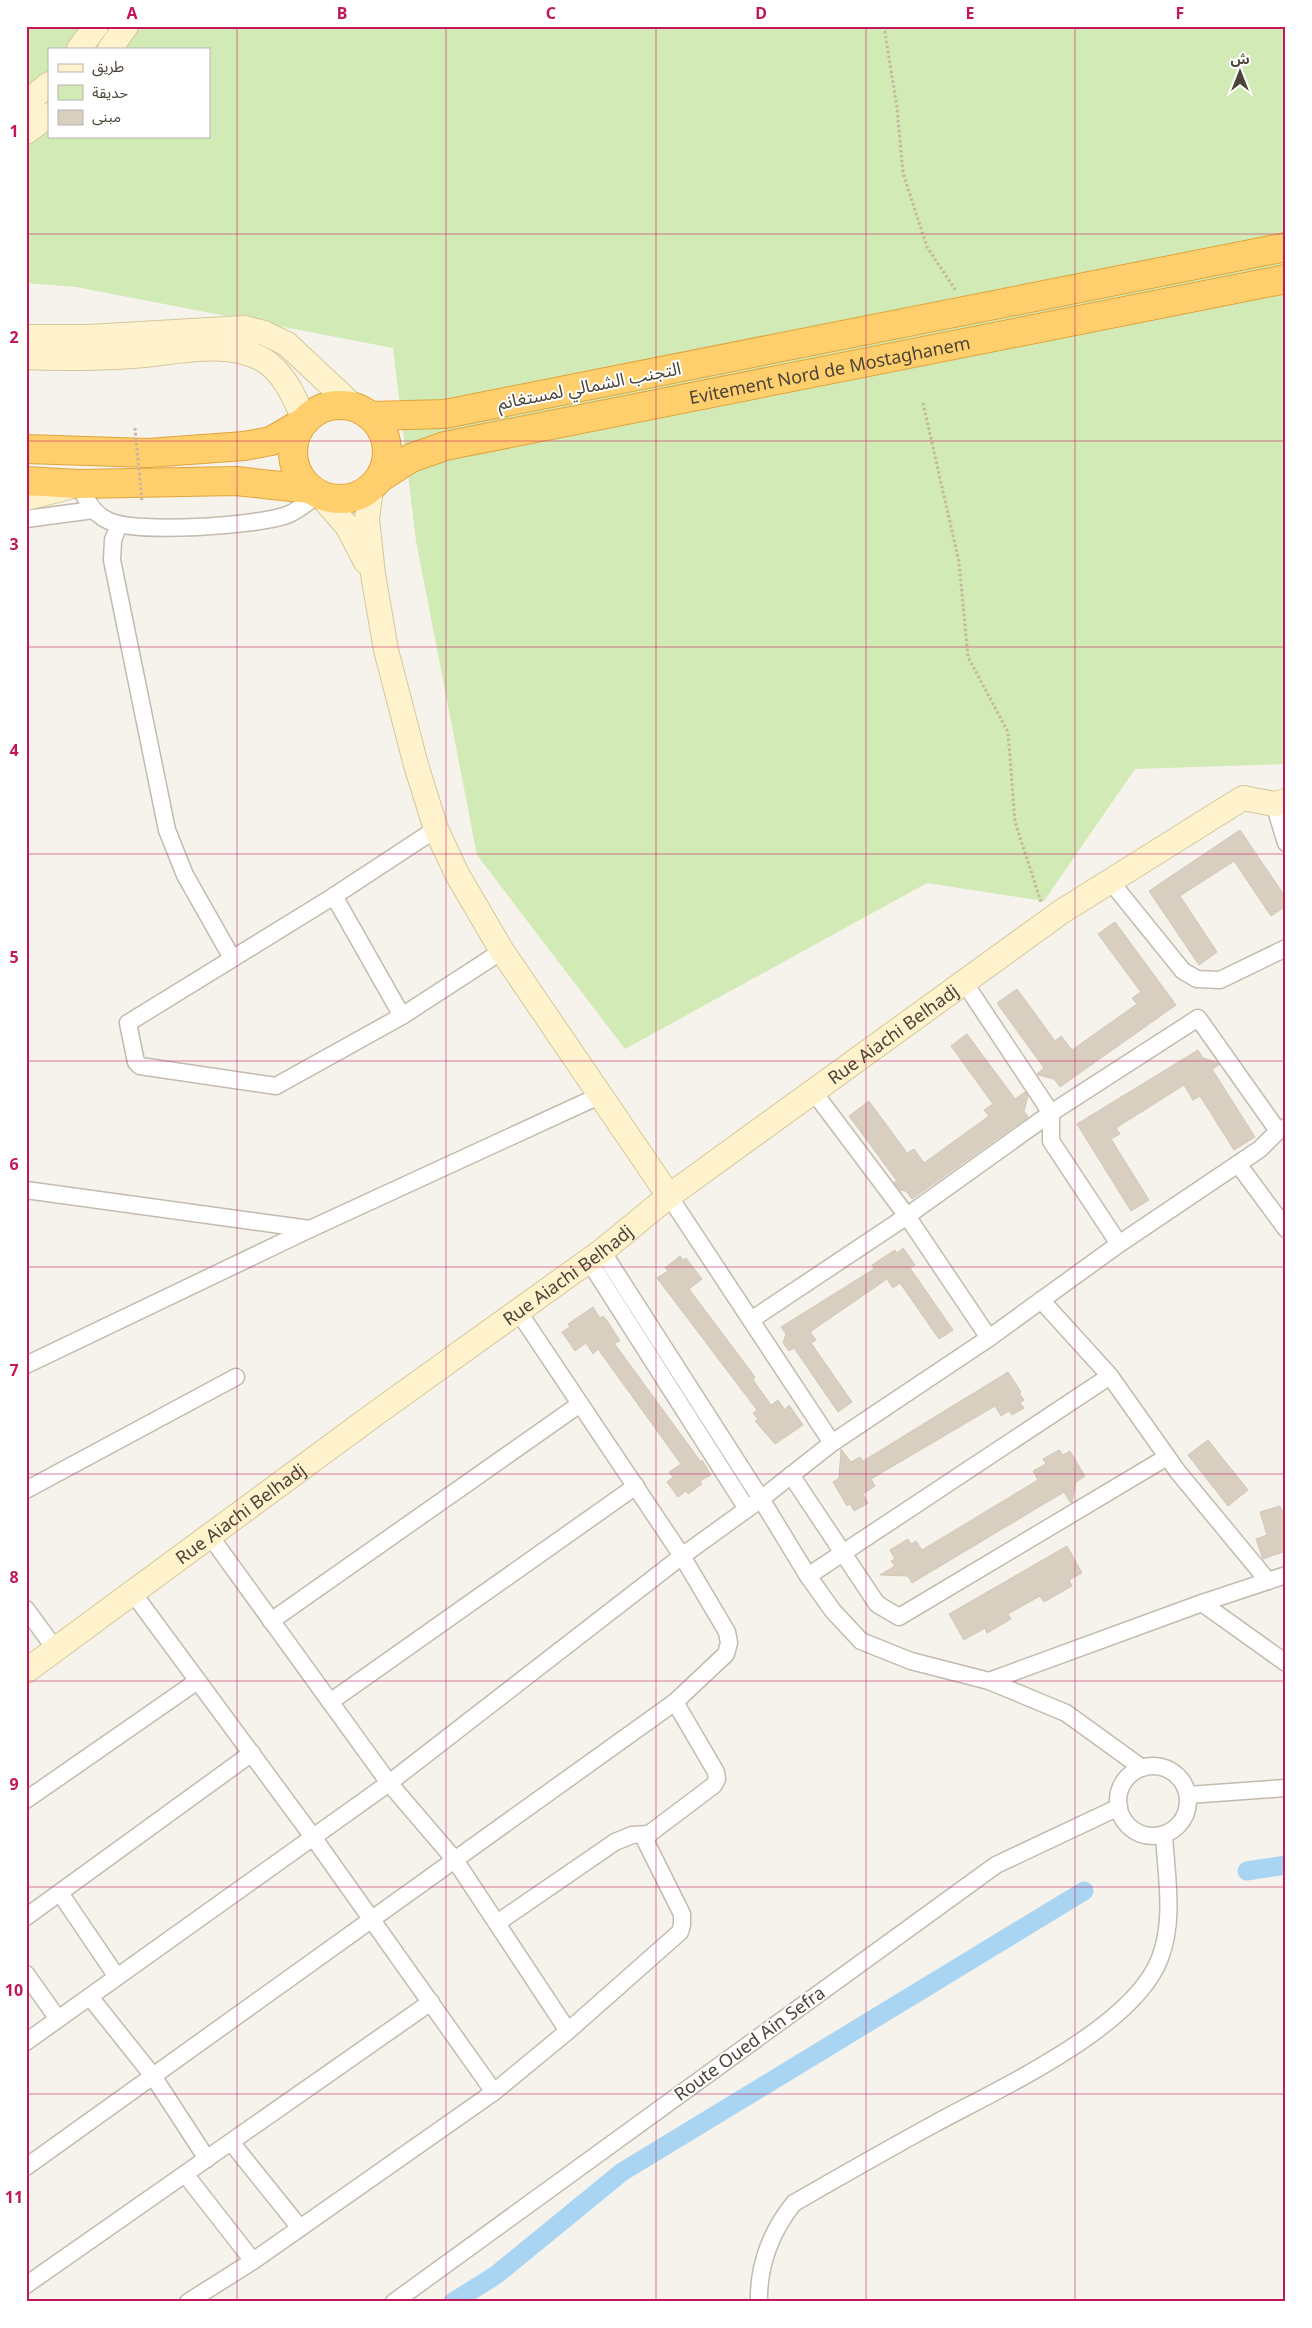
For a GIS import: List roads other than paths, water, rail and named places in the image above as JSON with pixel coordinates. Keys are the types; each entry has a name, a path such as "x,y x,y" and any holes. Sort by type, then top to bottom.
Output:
{"highway":[{"name":"Evitement Nord de Mostaghanem","path":"806,342 1286,246"},
{"name":"Evitement Nord de Mostaghanem","path":"376,483 410,458 445,446 1286,280"},
{"name":"التجنب الشمالي لمستغانم","path":"363,412 445,414 806,342"},
{"path":"26,449 148,452 244,446 271,441 315,412 341,405 363,412 380,427 386,439 388,452 386,466 376,483 360,495 347,499 334,499 316,493 236,481 79,484 26,480"},
{"path":"305,420 294,443 292,455 301,479 316,493"}],"street":[{"path":"80,48 96,26"},
{"path":"111,48 126,26"},
{"path":"26,103 48,85"},
{"path":"26,132 48,116"},
{"path":"26,337 88,337 244,328 264,333 286,344 363,412"},
{"path":"26,357 135,356 221,348 246,352 265,361 280,374 305,420"},
{"path":"376,483 367,519 373,574 386,650 416,765 436,829 457,874 502,951 669,1196 832,1442"},
{"path":"26,498 79,484 87,502 101,516 119,524 150,528 244,523 287,515 316,493 347,526 373,574"},
{"path":"26,519 93,510"},
{"path":"119,524 113,540 112,560 167,830 185,875 232,958"},
{"name":"Rue Aiachi Belhadj","path":"26,1671 595,1256 669,1196 1048,921 1243,798 1280,803"},
{"path":"1280,803 1286,843"},
{"path":"436,829 334,896 128,1023 136,1062 140,1066 276,1086 402,1016 502,951"},
{"path":"1111,882 1183,971 1196,979 1220,980 1286,948"},
{"path":"334,896 402,1016"},
{"path":"964,982 1052,1113 1052,1141 1119,1244"},
{"path":"26,2042 389,1783 682,1556 761,1499 832,1442 989,1338 1119,1244 1260,1149 1282,1129 1198,1018 1052,1113 907,1216 751,1320"},
{"path":"813,1091 907,1216 989,1338"},
{"path":"26,1365 310,1229 601,1095"},
{"path":"1238,1164 1286,1229"},
{"path":"26,1190 310,1229"},
{"path":"595,1256 761,1499 808,1576 833,1611 861,1641 911,1661 989,1681 1066,1713 1142,1768"},
{"path":"595,1256 748,1509"},
{"path":"1041,1300 1110,1376 1167,1457 1268,1581"},
{"path":"26,2168 675,1702 726,1654 729,1644 727,1632 682,1556 518,1311"},
{"path":"808,1576 1110,1376"},
{"path":"26,1490 236,1377"},
{"path":"271,1621 580,1404"},
{"path":"791,1475 877,1604 900,1617 1167,1457"},
{"path":"330,1702 636,1486"},
{"path":"210,1536 389,1783 455,1860 568,2031"},
{"path":"989,1681 1202,1603 1286,1575"},
{"path":"133,1593 196,1682 252,1753 313,1837 494,2092"},
{"path":"1202,1603 1286,1663"},
{"path":"26,1609 56,1650"},
{"path":"26,1800 196,1682"},
{"path":"188,2302 253,2261 494,2092 568,2031 680,1932 682,1914 646,1842 649,1834 714,1785 717,1779 716,1772 675,1702"},
{"path":"29,1910 60,1892 252,1753"},
{"path":"1152,1766 1172,1771 1185,1786 1188,1795 1186,1814 1177,1826 1164,1834 1144,1835 1135,1831 1122,1816 1119,1807 1118,1797 1126,1778 1142,1768 1152,1766"},
{"path":"1188,1795 1286,1788"},
{"name":"Route Oued Ain Sefra","path":"394,2302 996,1865 1119,1807"},
{"path":"497,1923 615,1842 632,1835 649,1834"},
{"path":"759,2302 759,2279 767,2252 782,2218 794,2203 1063,2054 1123,2008 1149,1980 1160,1958 1169,1926 1164,1834"},
{"path":"60,1892 118,1977"},
{"path":"26,1974 58,2019"},
{"path":"90,1996 153,2076 207,2159"},
{"path":"26,2285 431,2002"},
{"path":"231,2142 300,2228"},
{"path":"185,2174 253,2261"}],"waterway":[{"path":"1247,1871 1286,1865"},
{"path":"453,2302 496,2275 622,2172 1084,1891"}]}
